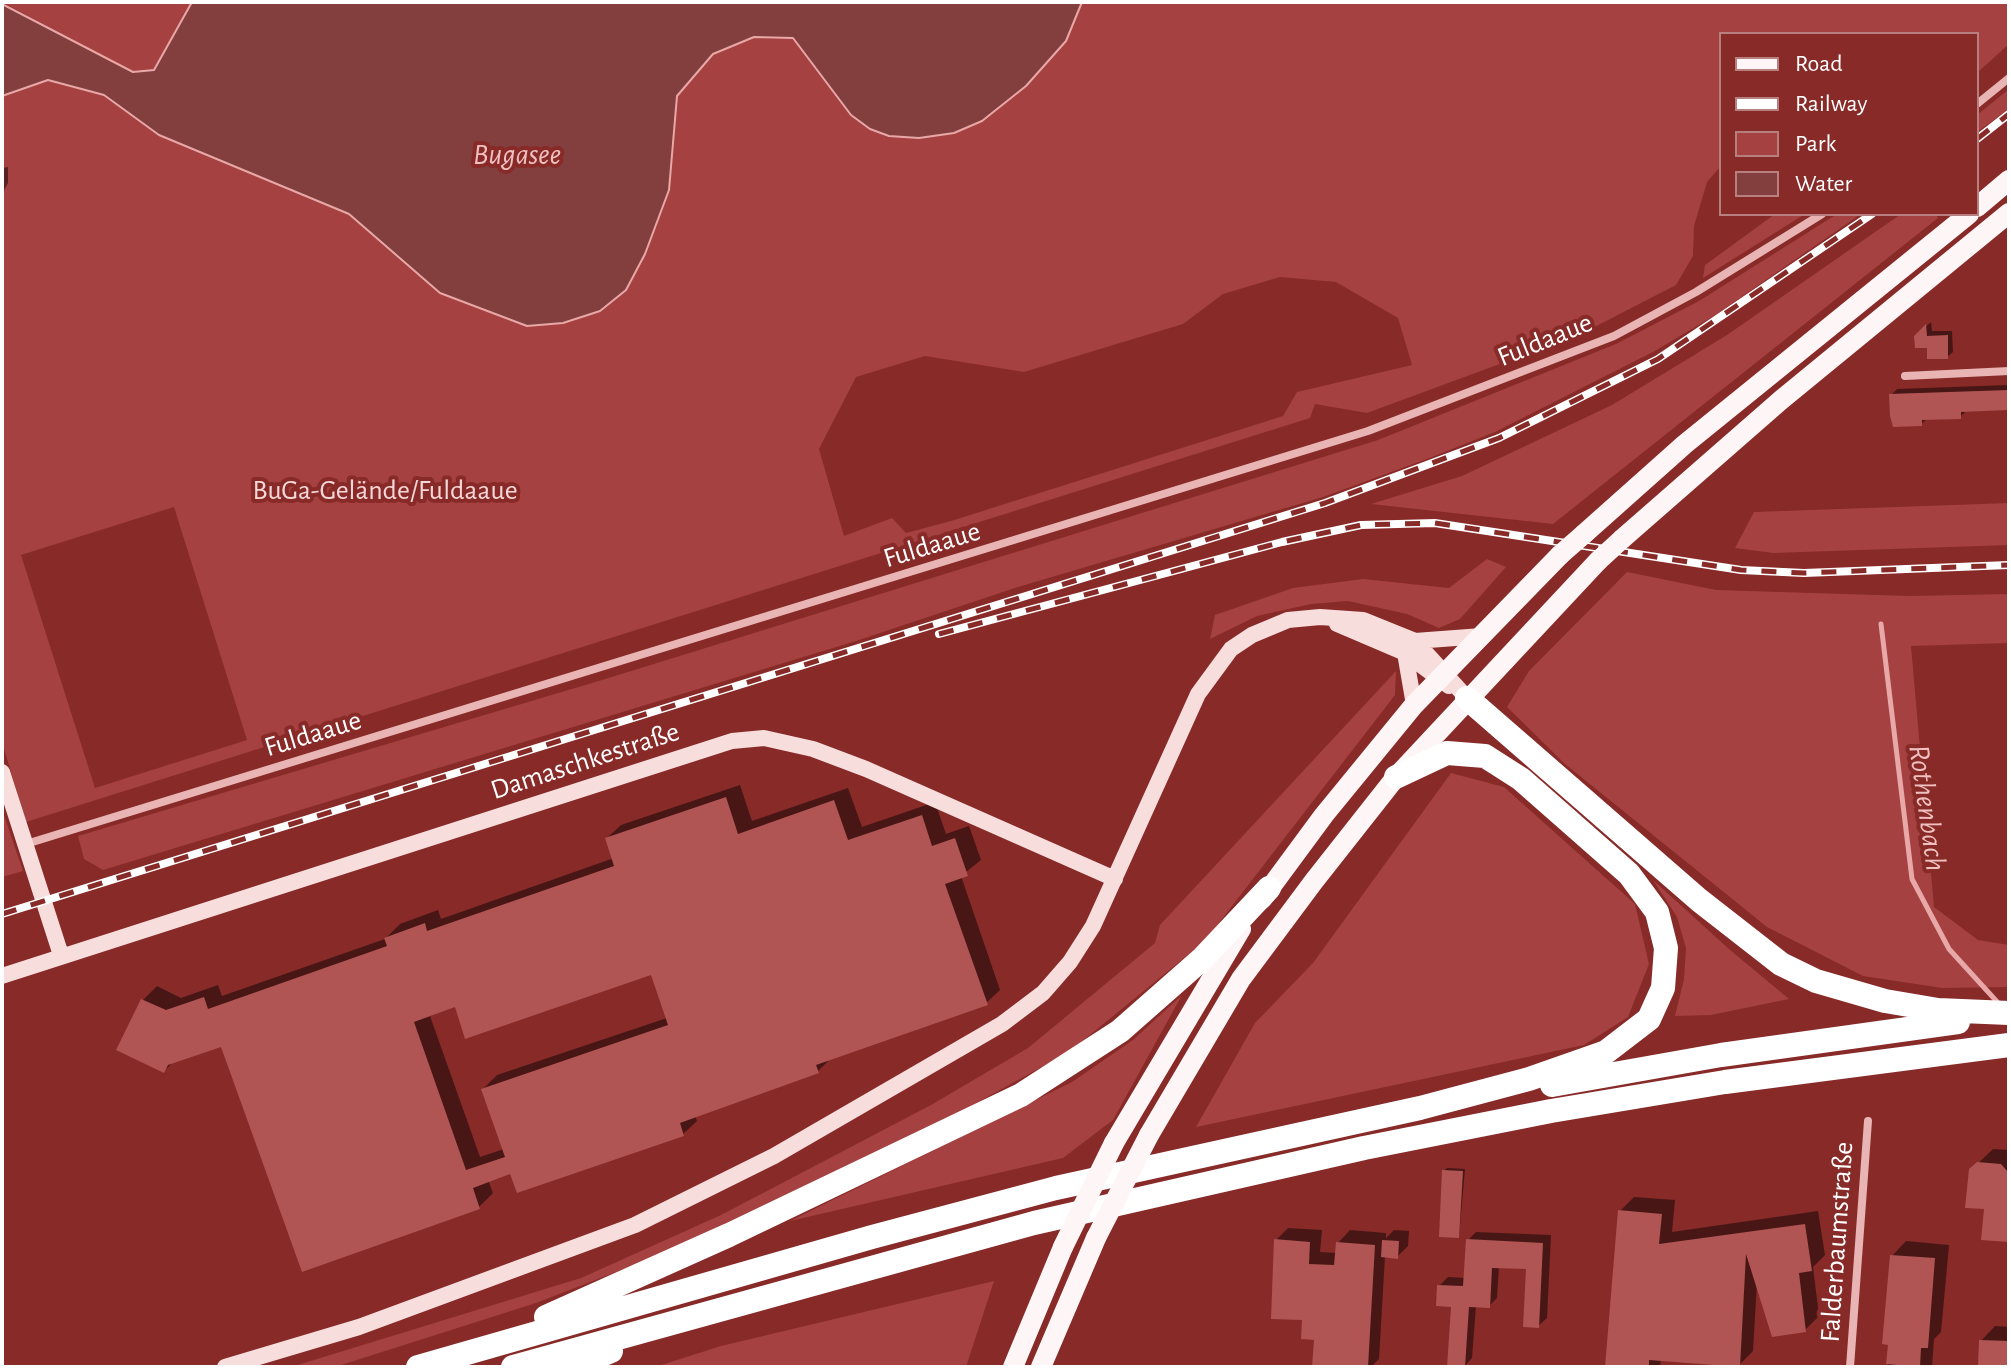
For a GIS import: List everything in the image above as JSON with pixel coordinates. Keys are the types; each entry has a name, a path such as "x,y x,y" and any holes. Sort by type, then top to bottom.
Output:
{"highway":[{"path":"1467,698 1699,900 1781,964 1816,981 1885,1001 1938,1010 2002,1015"},
{"path":"1396,777 1441,755 1460,752 1485,756 1504,765 1618,864 1648,896 1657,912 1666,958 1658,1003 1649,1019 1626,1040 1585,1061 1420,1108"},
{"path":"461,1353 729,1235 1021,1095 1120,1031 1203,958 1269,888"},
{"path":"418,1367 1056,1188 1420,1108 1721,1055 2002,1015"},
{"path":"513,1367 1034,1223 1380,1145 1725,1082 2009,1045"},
{"path":"574,1367 729,1305"}],"main road":[{"path":"1979,205 2009,180"},
{"path":"1041,1367 1096,1238 1149,1135 1241,979 1396,777 1598,561 1781,400 2009,213"},
{"path":"1013,1367 1063,1247 1114,1143 1226,951 1269,888 1414,705 1560,555 1685,444 1967,216"}],"street":[{"path":"1979,102 2009,78"},
{"name":"Fuldaaue","path":"26,844 1368,431 1614,336 1696,292 1819,216"},
{"path":"1905,376 2009,371"},
{"path":"225,1367 359,1327 635,1225 774,1156 1002,1024 1043,993 1085,938 1115,879 1198,694 1231,649 1252,635 1288,620 1320,617 1410,647 1467,698"},
{"path":"1410,647 1482,636"},
{"path":"1410,647 1414,705"},
{"name":"Damaschkestraße","path":"2,976 732,741 764,738 813,749 866,769 1115,879"},
{"path":"2,772 61,955"},
{"name":"Falderbaumstraße","path":"1850,1367 1868,1121"}],"green space":[{"path":"2,2 192,2 154,70 133,72"},
{"name":"BuGa-Gelände/Fuldaaue","path":"1082,2 2009,2 2009,44 1979,71 1979,32 1719,32 1719,168 1707,182 1694,226 1693,256 1676,285 1581,334 1367,413 1315,404 1310,418 26,822 2,742 2,96 48,80 104,95 159,135 349,214 440,293 528,326 563,323 626,290 645,254 669,190 677,96 713,54 754,37 793,38 851,115 870,129 889,136 919,138 982,121 1026,86 1066,41","holes":["1280,277 1336,282 1398,318 1412,365 1297,392 1283,416 951,521 906,533 892,518 844,536 819,449 856,377 925,356 1024,372 1183,324 1223,294","174,507 247,740 95,788 21,555"]},
{"path":"2009,89 2009,109 1979,131 1979,113"},
{"path":"1772,216 1802,216 1703,278 1705,265"},
{"path":"1834,216 1858,216 1714,316 1653,352 1495,432 1323,497 1018,587 856,641 103,870 84,859 78,836 602,680 1378,440 1616,344 1699,301"},
{"path":"1898,216 1937,216 1553,524 1371,504 1462,476 1612,405 1727,335"},
{"path":"2009,503 2009,545 1773,553 1735,548 1754,512"},
{"path":"1487,559 1506,567 1460,619 1439,628 1407,614 1348,601 1311,604 1257,616 1210,639 1215,615 1293,588 1363,579 1449,588"},
{"path":"1627,572 1716,590 1910,596 2009,594 2009,643 1911,646 1934,907 1978,940 2009,945 2009,987 1942,988 1863,976 1767,927 1565,764 1507,707 1529,671"},
{"path":"1396,671 1395,695 1205,941 1069,1052 969,1107 655,1257 536,1303 335,1367 291,1367 581,1278 721,1215 931,1105 1028,1048 1155,943 1160,925"},
{"path":"1451,773 1504,787 1635,904 1649,964 1628,1017 1584,1045 1196,1127 1255,1023 1313,963"},
{"path":"2,809 23,871 2,877"},
{"path":"1653,880 1789,999 1711,1015 1675,1016 1684,979 1686,948 1677,917"},
{"path":"1182,995 1113,1120 1063,1158 790,1221 1072,1082 1133,1040"},
{"path":"994,1281 966,1367 655,1367 721,1346"}],"water":[{"name":"Bugasee","path":"192,2 1082,2 1066,41 1026,86 982,121 954,133 919,138 889,136 870,129 851,115 793,38 754,37 713,54 677,96 669,190 645,254 626,290 600,311 563,323 527,326 440,293 349,214 159,135 104,95 48,80 2,96 2,4 133,72 154,70"}],"building":[{"path":"1926,324 1927,336 1948,335 1948,359 1927,359 1927,348 1915,348 1914,336"},
{"path":"2009,390 2009,410 1961,412 1961,419 1922,420 1922,426 1893,427 1890,416 1889,394"},
{"path":"726,797 738,834 834,800 848,840 922,815 932,846 955,838 968,876 945,884 988,1005 816,1065 819,1073 680,1123 684,1136 517,1193 510,1174 473,1188 480,1209 302,1272 221,1047 168,1065 164,1073 116,1050 141,999 166,1010 204,997 208,1009 387,946 384,938 425,923 427,931 614,866 605,838","holes":["651,975 668,1025 481,1089 505,1157 466,1170 414,1022 455,1007 465,1039"]},
{"path":"1977,1162 2001,1164 2008,1172 2009,1242 1981,1240 1984,1209 1965,1208 1969,1169"},
{"path":"1442,1170 1463,1171 1459,1238 1439,1237"},
{"path":"1618,1210 1662,1214 1659,1244 1805,1224 1812,1271 1799,1273 1806,1332 1772,1337 1746,1254 1740,1367 1649,1360 1649,1367 1605,1367"},
{"path":"1274,1239 1310,1242 1309,1264 1334,1265 1336,1242 1375,1245 1368,1367 1312,1367 1314,1340 1301,1339 1302,1320 1271,1319"},
{"path":"1466,1239 1543,1243 1539,1328 1523,1327 1526,1269 1492,1268 1490,1308 1469,1307 1465,1367 1447,1367 1451,1307 1436,1306 1437,1285 1463,1286"},
{"path":"1382,1240 1399,1241 1398,1259 1381,1257"},
{"path":"1890,1255 1935,1258 1928,1348 1921,1348 1920,1367 1886,1364 1888,1345 1882,1344"},
{"path":"1979,1340 2009,1341 2009,1367 1978,1367"}],"waterway":[{"name":"Rothenbach","path":"1881,624 1912,879 1949,949 2000,1005"}],"railway":[{"path":"1979,137 2009,114"},
{"path":"2,914 1325,503 1499,438 1658,359 1869,216"},
{"path":"939,634 1282,542 1361,525 1435,523 1741,570 1804,573 2009,565"}]}
